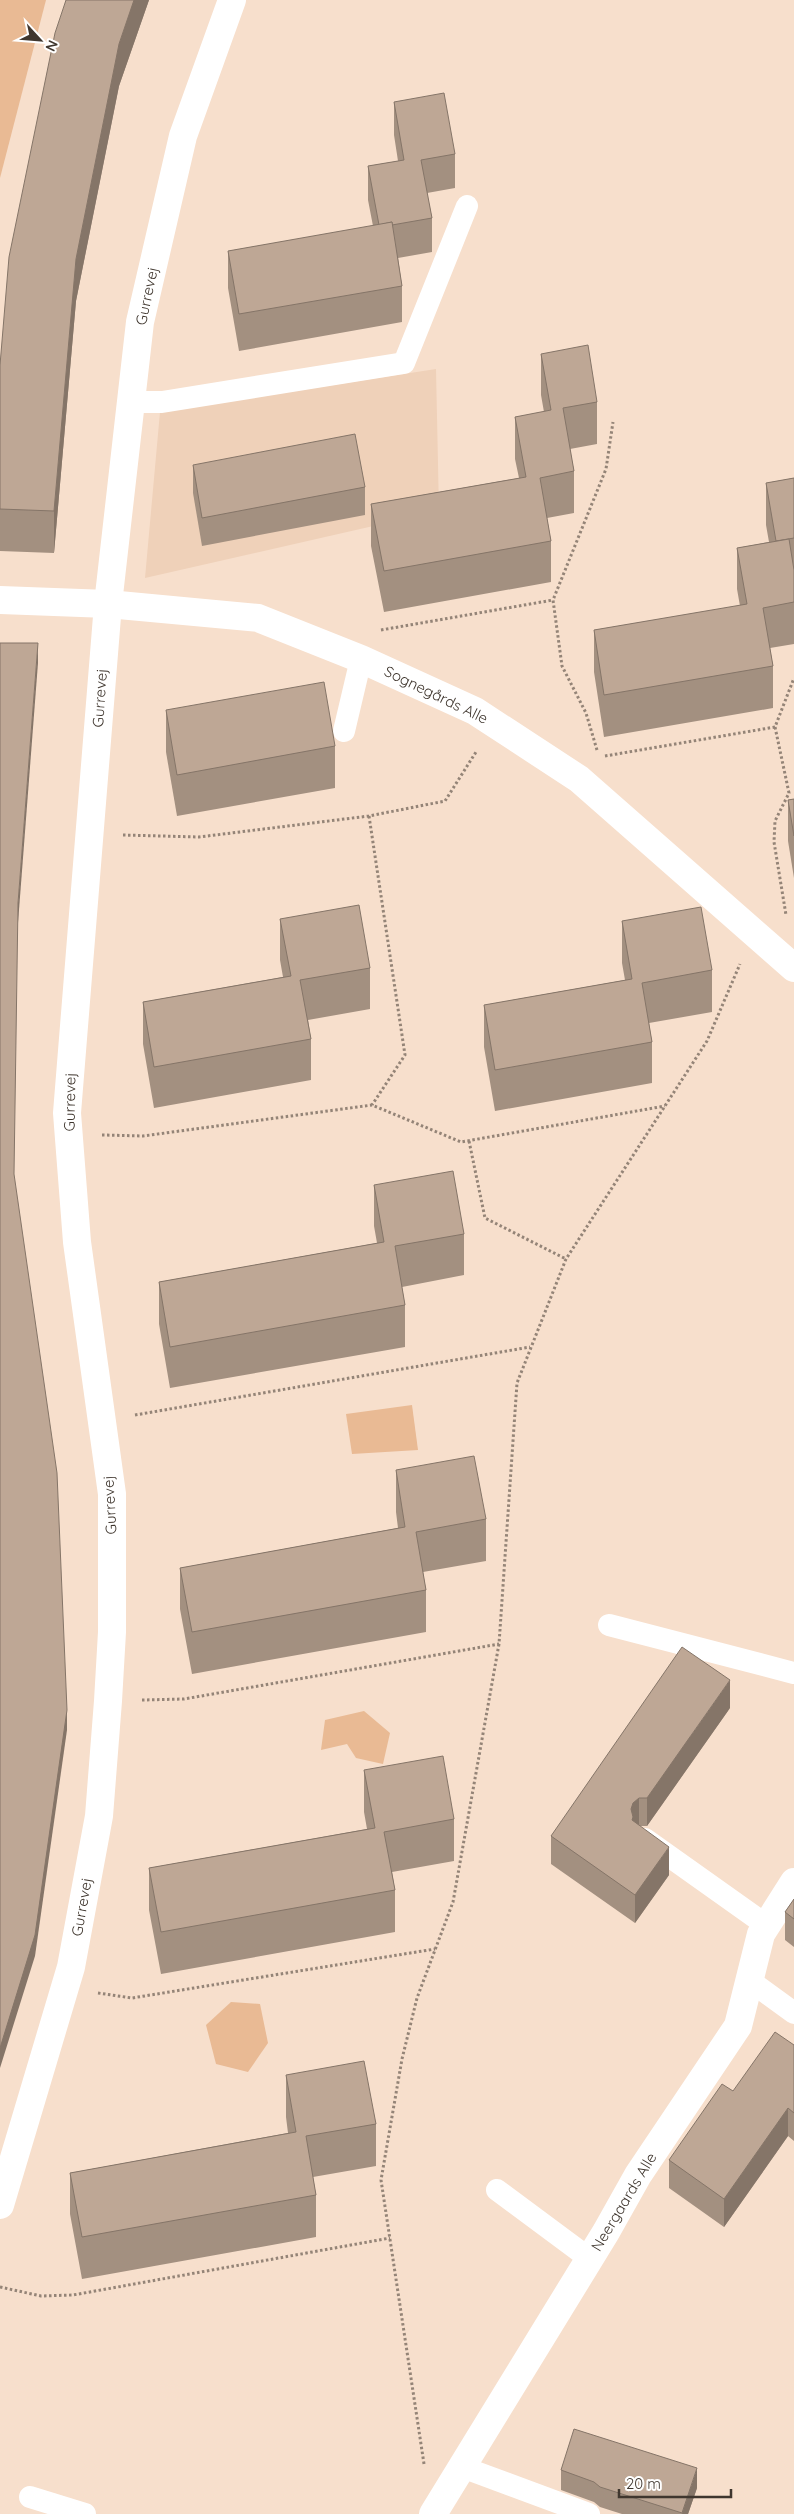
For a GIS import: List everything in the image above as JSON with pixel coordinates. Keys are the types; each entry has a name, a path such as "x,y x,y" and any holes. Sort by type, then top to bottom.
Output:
{"street":[{"name":"Gurrevej","path":"0,2205 71,1967 99,1816 108,1701 112,1632 112,1494 77,1242 67,1113 108,604 140,322 183,136 232,0"},
{"name":"Sognegårds Alle","path":"0,600 108,604 258,618 361,660 475,711 579,779 794,968"},
{"name":"Neergaards Alle","path":"433,2514 590,2259 638,2175 738,2026 761,1934 794,1882"}],"lane":[{"path":"131,402 162,402 404,363 467,206"},
{"path":"344,731 361,660"},
{"path":"609,1625 794,1673"},
{"path":"644,1838 766,1925"},
{"path":"749,1980 794,2013"},
{"path":"497,2190 590,2259"},
{"path":"462,2467 589,2514"},
{"path":"30,2497 85,2514"}],"path":[{"path":"612,422 606,469 553,600 562,666 586,713 600,757 775,727"},
{"path":"361,660 380,630 553,600"},
{"path":"424,2465 381,2180 402,2059 417,1998 453,1902 499,1644 516,1383 566,1259 707,1041 762,940 792,928 786,917 774,842 775,822 789,793 775,727 794,678"},
{"path":"90,834 199,837 368,816 445,801 494,723"},
{"path":"368,816 405,1055 372,1105"},
{"path":"69,1135 143,1136 372,1105 461,1142 666,1106"},
{"path":"469,1141 485,1218 566,1259"},
{"path":"102,1420 531,1346"},
{"path":"108,1701 184,1699 499,1644"},
{"path":"65,1988 132,1998 435,1949"},
{"path":"0,2287 41,2296 73,2295 390,2238"}],"shaded area":[{"path":"0,0 46,0 0,178"},
{"path":"436,369 439,511 145,578 160,412"},
{"path":"412,1405 418,1450 352,1454 346,1414"},
{"path":"364,1711 390,1733 383,1764 356,1758 347,1744 321,1750 325,1720"},
{"path":"231,2002 260,2004 268,2043 248,2072 216,2064 206,2025"}],"building":[{"path":"66,0 134,0 119,44 76,259 54,511 0,509 0,365 9,257 55,33"},
{"path":"444,93 455,154 421,160 432,218 392,225 392,222 379,225 368,166 404,160 394,102"},
{"path":"392,222 402,286 239,314 228,251"},
{"path":"588,345 597,402 563,408 574,471 540,478 551,541 384,571 371,504 526,477 515,417 551,410 541,354"},
{"path":"355,434 365,487 202,518 193,465"},
{"path":"794,478 794,538 776,541 766,483"},
{"path":"789,539 794,570 794,602 763,608 773,666 604,695 594,630 747,604 737,548"},
{"path":"0,643 38,643 18,903 14,1174 57,1473 67,1710 35,1935 0,2048"},
{"path":"324,682 335,746 177,775 166,710"},
{"path":"794,799 794,836 788,800"},
{"path":"359,905 370,968 300,980 311,1039 154,1067 143,1002 291,976 280,919"},
{"path":"701,907 712,970 642,983 652,1042 495,1070 484,1005 632,979 622,921"},
{"path":"453,1171 464,1234 395,1246 405,1305 170,1347 159,1282 384,1242 374,1185"},
{"path":"474,1456 486,1519 416,1532 426,1590 192,1632 180,1568 405,1527 396,1470"},
{"path":"682,1647 730,1680 647,1798 639,1798 633,1803 631,1809 632,1820 669,1847 635,1895 551,1836"},
{"path":"443,1756 454,1819 384,1832 395,1890 161,1932 149,1868 375,1828 364,1770"},
{"path":"794,1899 794,1919 785,1912"},
{"path":"775,2032 794,2045 794,2113 788,2108 724,2199 669,2160 722,2084 733,2091"},
{"path":"364,2061 376,2124 306,2136 316,2195 82,2237 70,2173 296,2132 286,2075"},
{"path":"574,2429 697,2468 682,2513 600,2487 594,2482 561,2470"}]}
